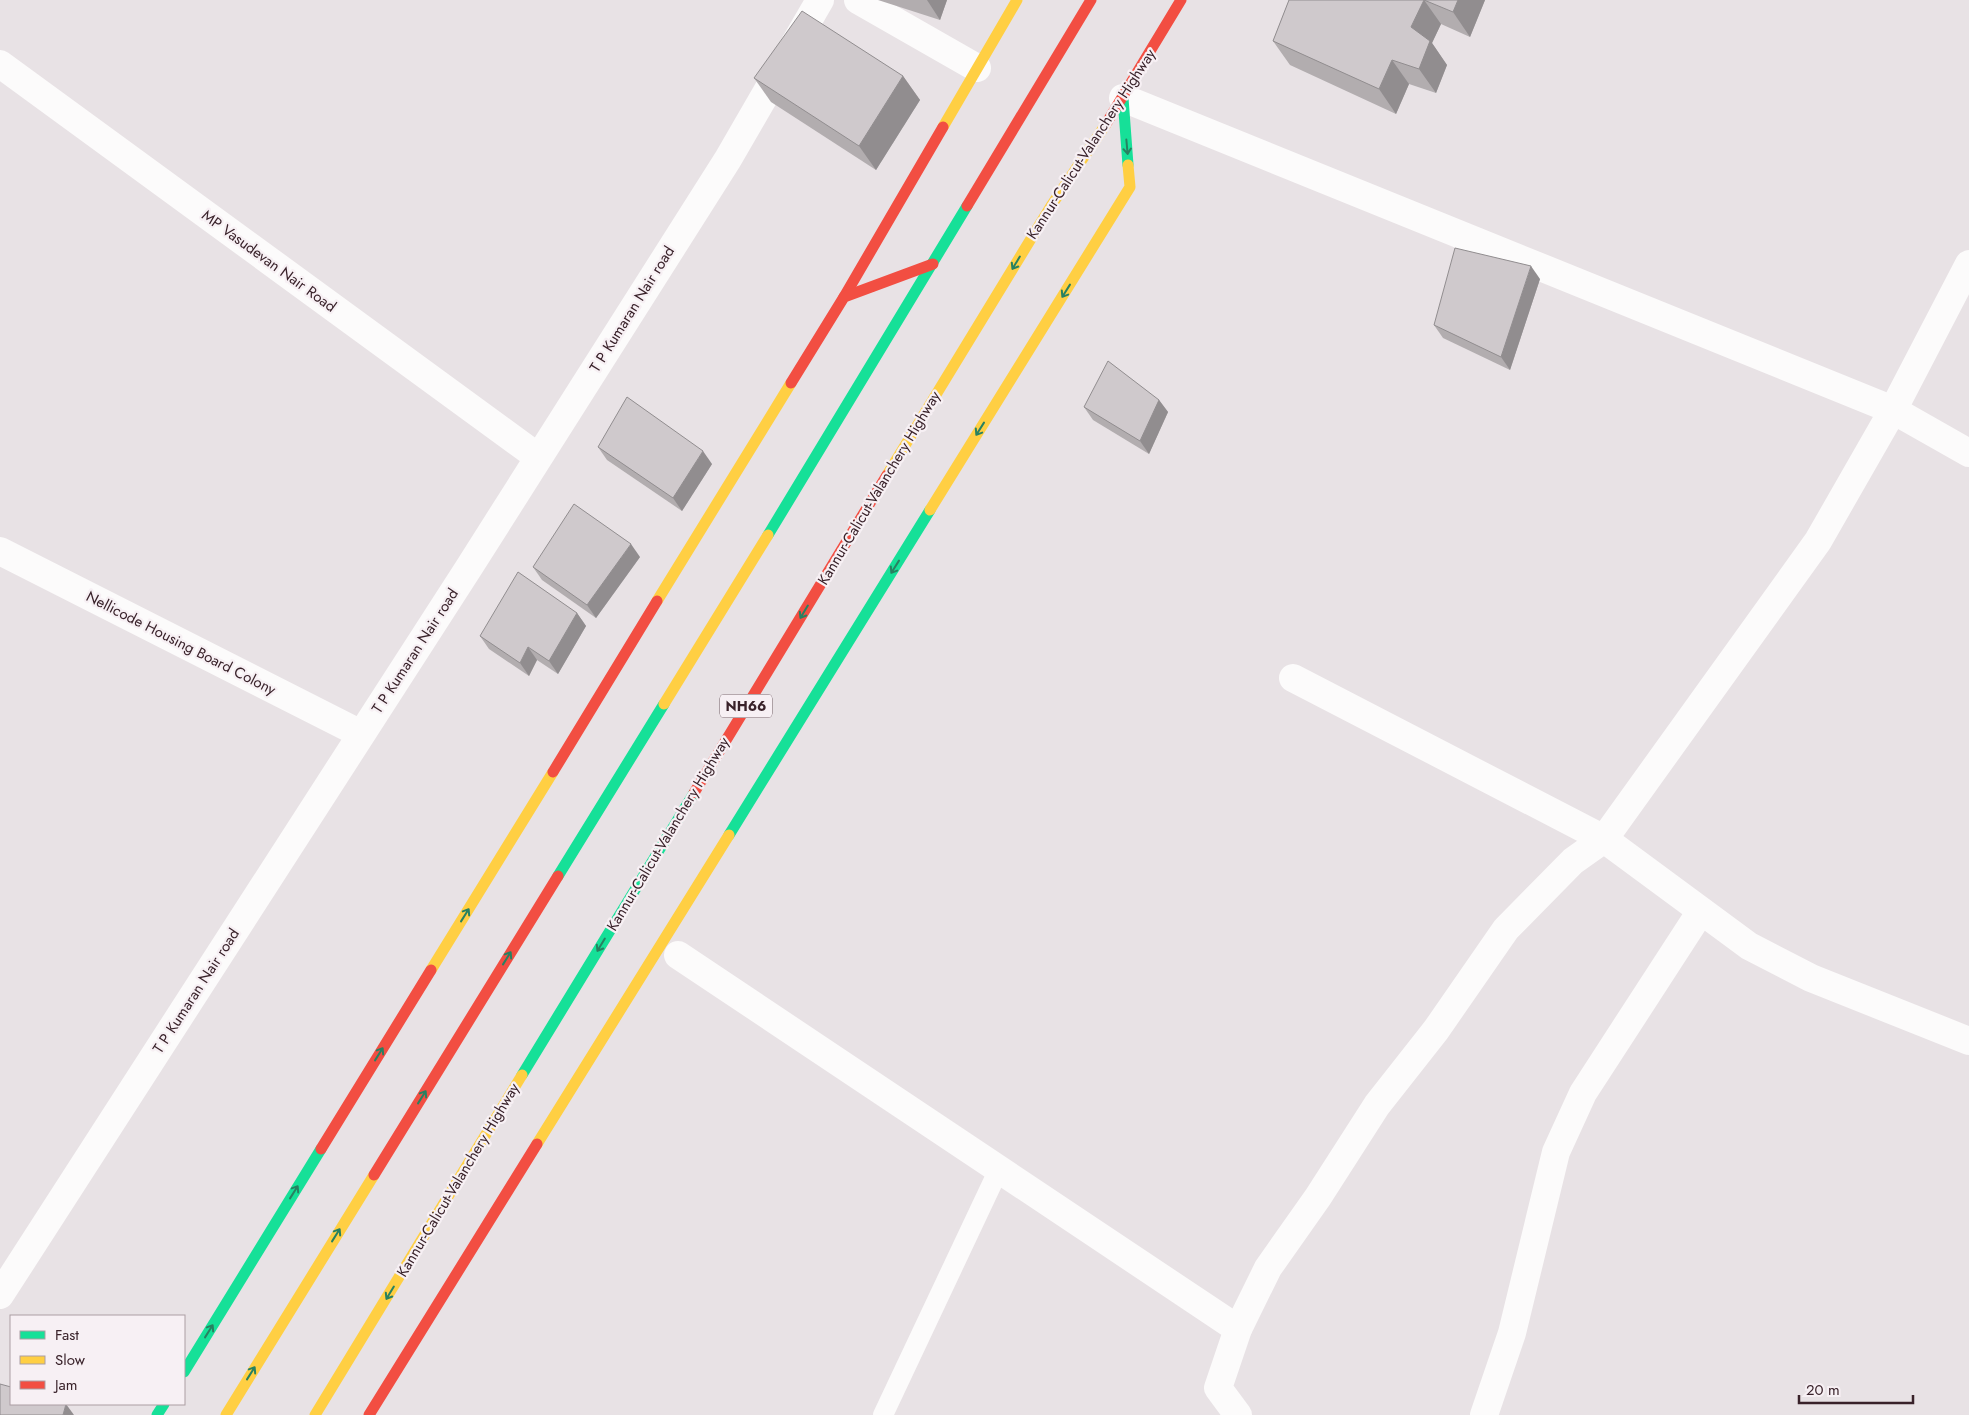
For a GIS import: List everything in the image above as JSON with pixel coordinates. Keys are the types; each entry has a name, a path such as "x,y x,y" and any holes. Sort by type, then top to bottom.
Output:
{"main road":[{"path":"185,1370 844,297 1017,0"},
{"path":"226,1415 844,411 1091,0"},
{"name":"Kannur-Calicut-Valanchery Highway","path":"315,1415 1051,206 1123,98 1181,0"},
{"path":"369,1415 1130,187 1123,98"},
{"path":"844,297 933,264"}],"street":[{"name":"T P Kumaran Nair road","path":"0,1295 728,159 820,0"},
{"path":"858,0 977,68"},
{"name":"MP Vasudevan Nair Road","path":"0,64 538,457"},
{"path":"1123,98 1893,410 1969,453"},
{"path":"1238,1415 1218,1388 1238,1329 1268,1268 1318,1197 1377,1105 1436,1030 1506,929 1574,861 1604,839 1818,541 1893,410 1969,264"},
{"name":"Nellicode Housing Board Colony","path":"0,551 361,734"},
{"path":"1293,678 1604,839 1749,946 1811,978 1969,1041"},
{"path":"1484,1415 1512,1333 1556,1152 1583,1094 1701,911"},
{"path":"678,955 1238,1329"}],"lane":[{"path":"882,1415 999,1169"}],"building":[{"path":"1289,0 1424,0 1411,27 1430,41 1419,69 1392,60 1379,89 1273,41"},
{"path":"1424,0 1458,0 1453,12"},
{"path":"802,11 903,76 859,146 754,78"},
{"path":"1455,248 1531,266 1501,357 1434,325"},
{"path":"1108,361 1159,400 1140,441 1084,407"},
{"path":"627,397 703,451 673,498 598,447"},
{"path":"574,504 631,544 587,605 533,567"},
{"path":"518,572 577,613 549,661 528,647 520,663 480,636"},
{"path":"0,1384 10,1387 10,1405 66,1405 63,1415 0,1415"}],"traffic: fast":[{"path":"1123,98 1128,165"},
{"path":"768,535 967,206"},
{"path":"729,835 930,510"},
{"path":"558,876 664,704"},
{"path":"522,1075 694,793"},
{"path":"185,1370 321,1149"},
{"path":"157,1415 163,1405"}],"traffic: slow":[{"path":"943,127 1017,0"},
{"path":"887,475 1051,206 1106,124"},
{"path":"930,510 1130,187 1128,165"},
{"path":"657,601 791,383"},
{"path":"664,704 768,535"},
{"path":"431,970 553,772"},
{"path":"537,1144 729,835"},
{"path":"315,1415 522,1075"},
{"path":"226,1415 374,1175"}],"traffic: jam":[{"path":"967,206 1091,0"},
{"path":"1106,124 1181,0"},
{"path":"844,297 943,127"},
{"path":"791,383 844,297 933,264"},
{"path":"694,793 887,475"},
{"path":"553,772 657,601"},
{"path":"374,1175 558,876"},
{"path":"321,1149 431,970"},
{"path":"369,1415 537,1144"}]}
